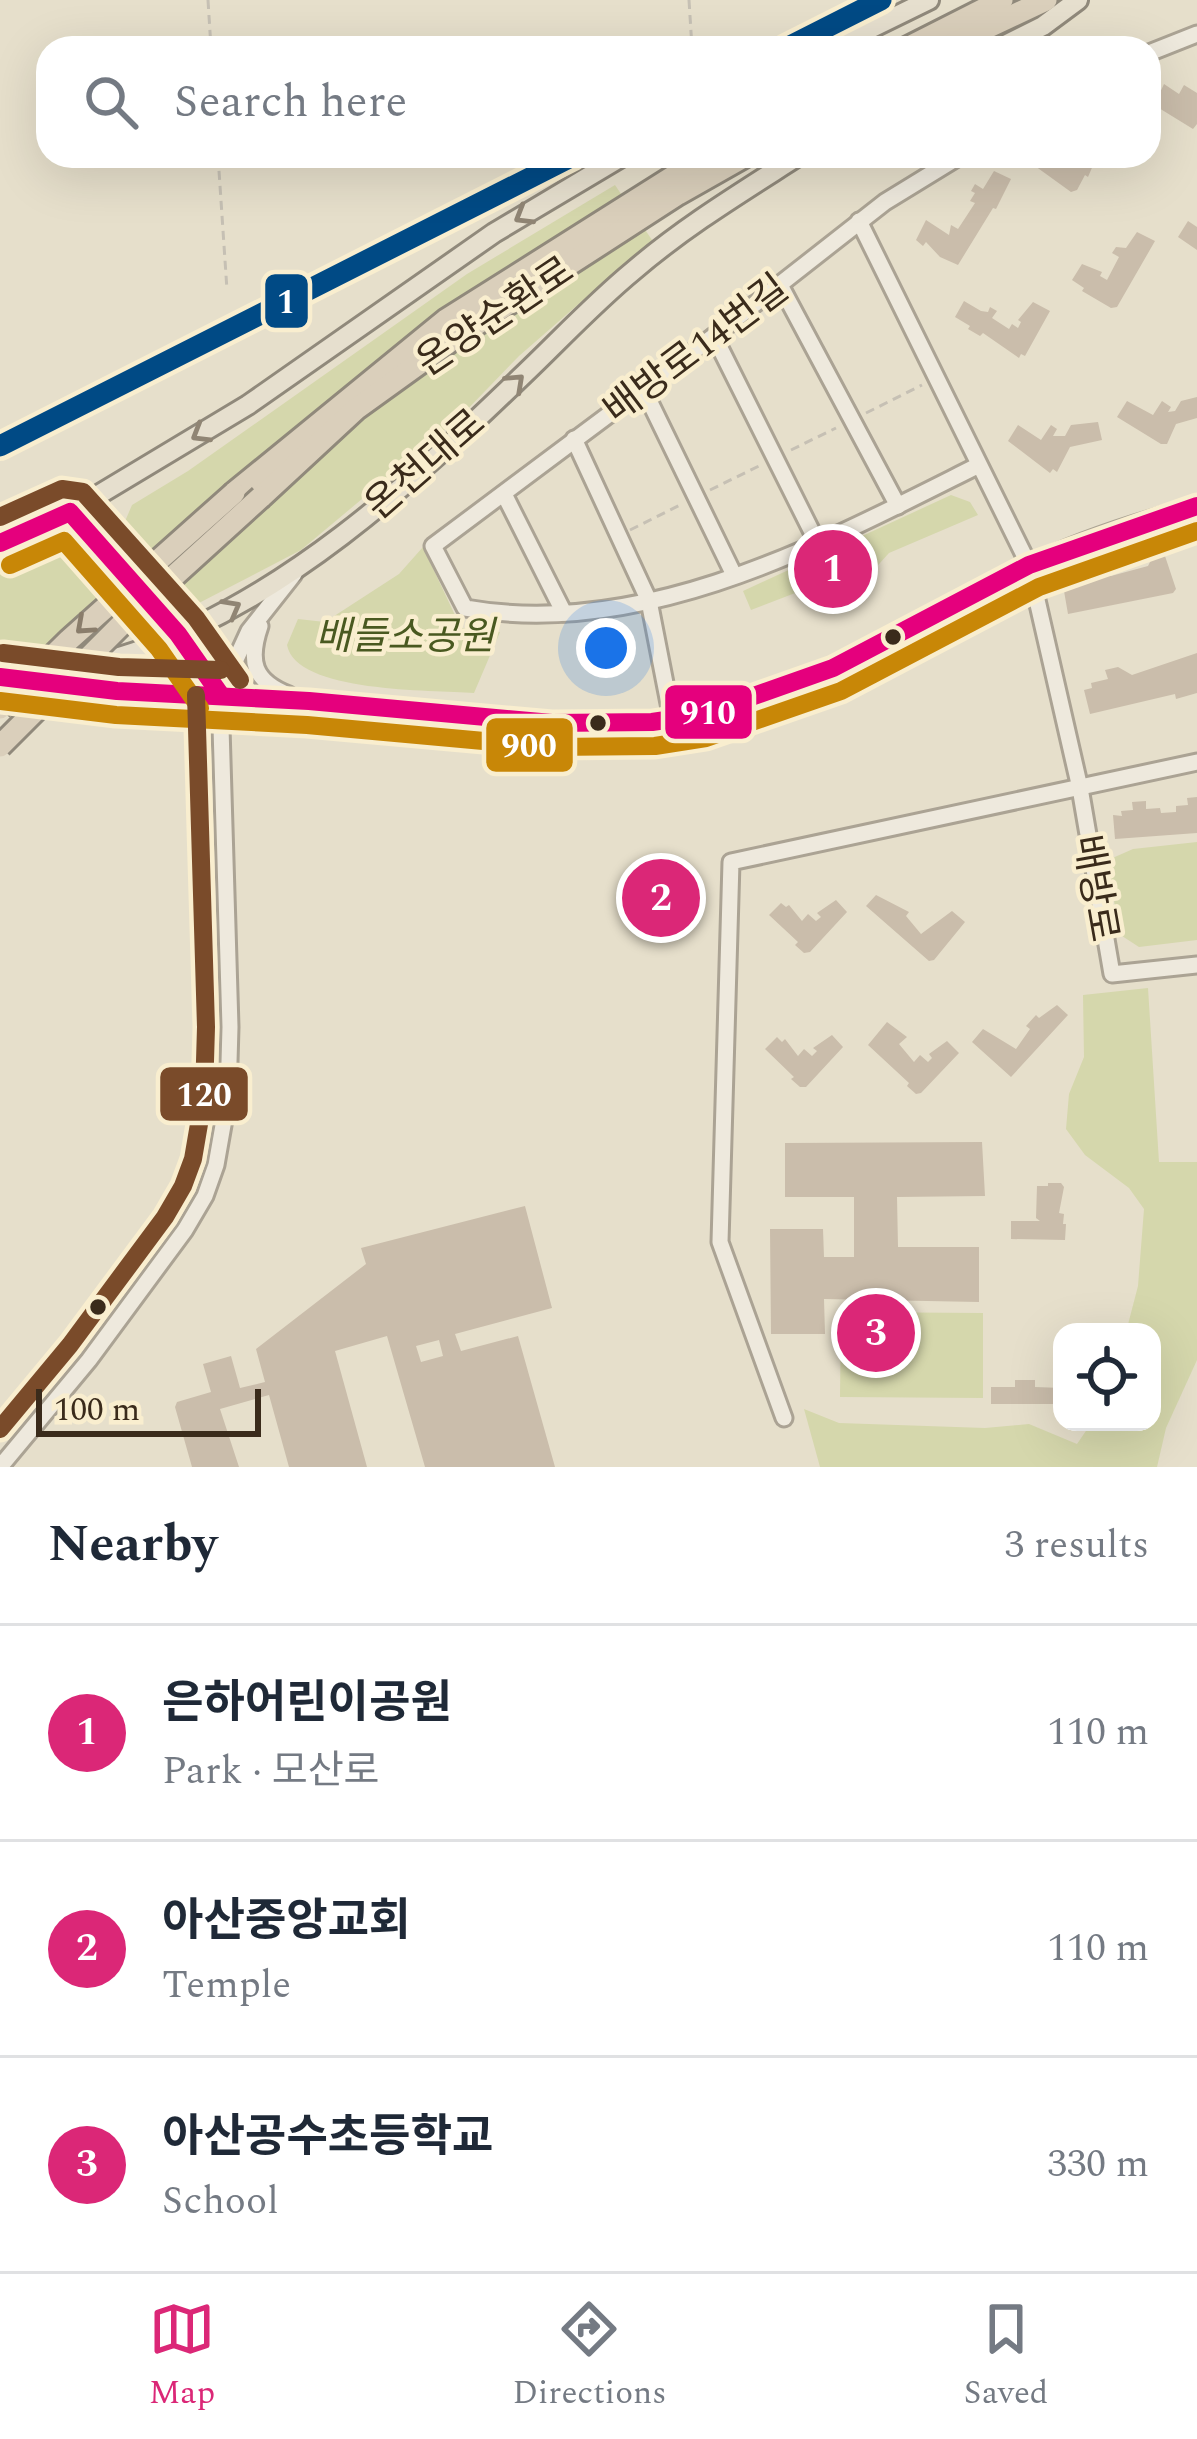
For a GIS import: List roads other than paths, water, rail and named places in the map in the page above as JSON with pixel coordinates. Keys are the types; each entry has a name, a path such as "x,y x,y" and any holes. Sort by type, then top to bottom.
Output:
{"highway":[{"path":"931,36 1002,0"},
{"path":"970,36 1046,0"},
{"name":"온양순환로","path":"0,708 234,493 446,320 687,168"},
{"name":"온양순환로","path":"0,746 130,616 356,409 449,343 724,168"}],"main road":[{"path":"856,36 929,0"},
{"path":"1023,36 1078,0"},
{"path":"0,543 70,512 248,405 494,233 603,168"},
{"name":"온천대로","path":"0,675 104,660 178,634 219,616 299,567 508,390 632,272 699,220 779,168"},
{"path":"70,512 178,634 220,694"}],"street":[{"path":"1161,48 1197,34"},
{"name":"배방로14번길","path":"564,613 497,614 465,608 433,546 714,337 859,221 941,168"},
{"path":"859,221 1029,565 1080,788"},
{"path":"780,285 898,506"},
{"path":"714,337 818,544"},
{"path":"643,388 734,575"},
{"path":"574,439 649,601 672,719"},
{"path":"504,494 564,613 649,601 734,575 818,544 979,465"},
{"path":"0,675 117,691 220,694 552,723 672,719 751,699 833,668 1029,565 1197,506"},
{"path":"0,1467 88,1360 184,1230 205,1196 216,1165 228,1097 230,1028 220,694 236,653 299,567"},
{"path":"270,606 258,629 252,665 258,678 269,685 309,701"},
{"path":"784,1418 720,1242 730,862 1197,762"},
{"name":"배방로","path":"1080,788 1112,974 1197,965"}],"place":[{"name":"은하어린이공원","path":"833,569"},
{"name":"아산중앙교회","path":"661,898"},
{"name":"아산공수초등학교","path":"876,1333"}],"park label":[{"name":"배들소공원","path":"405,635"}]}
